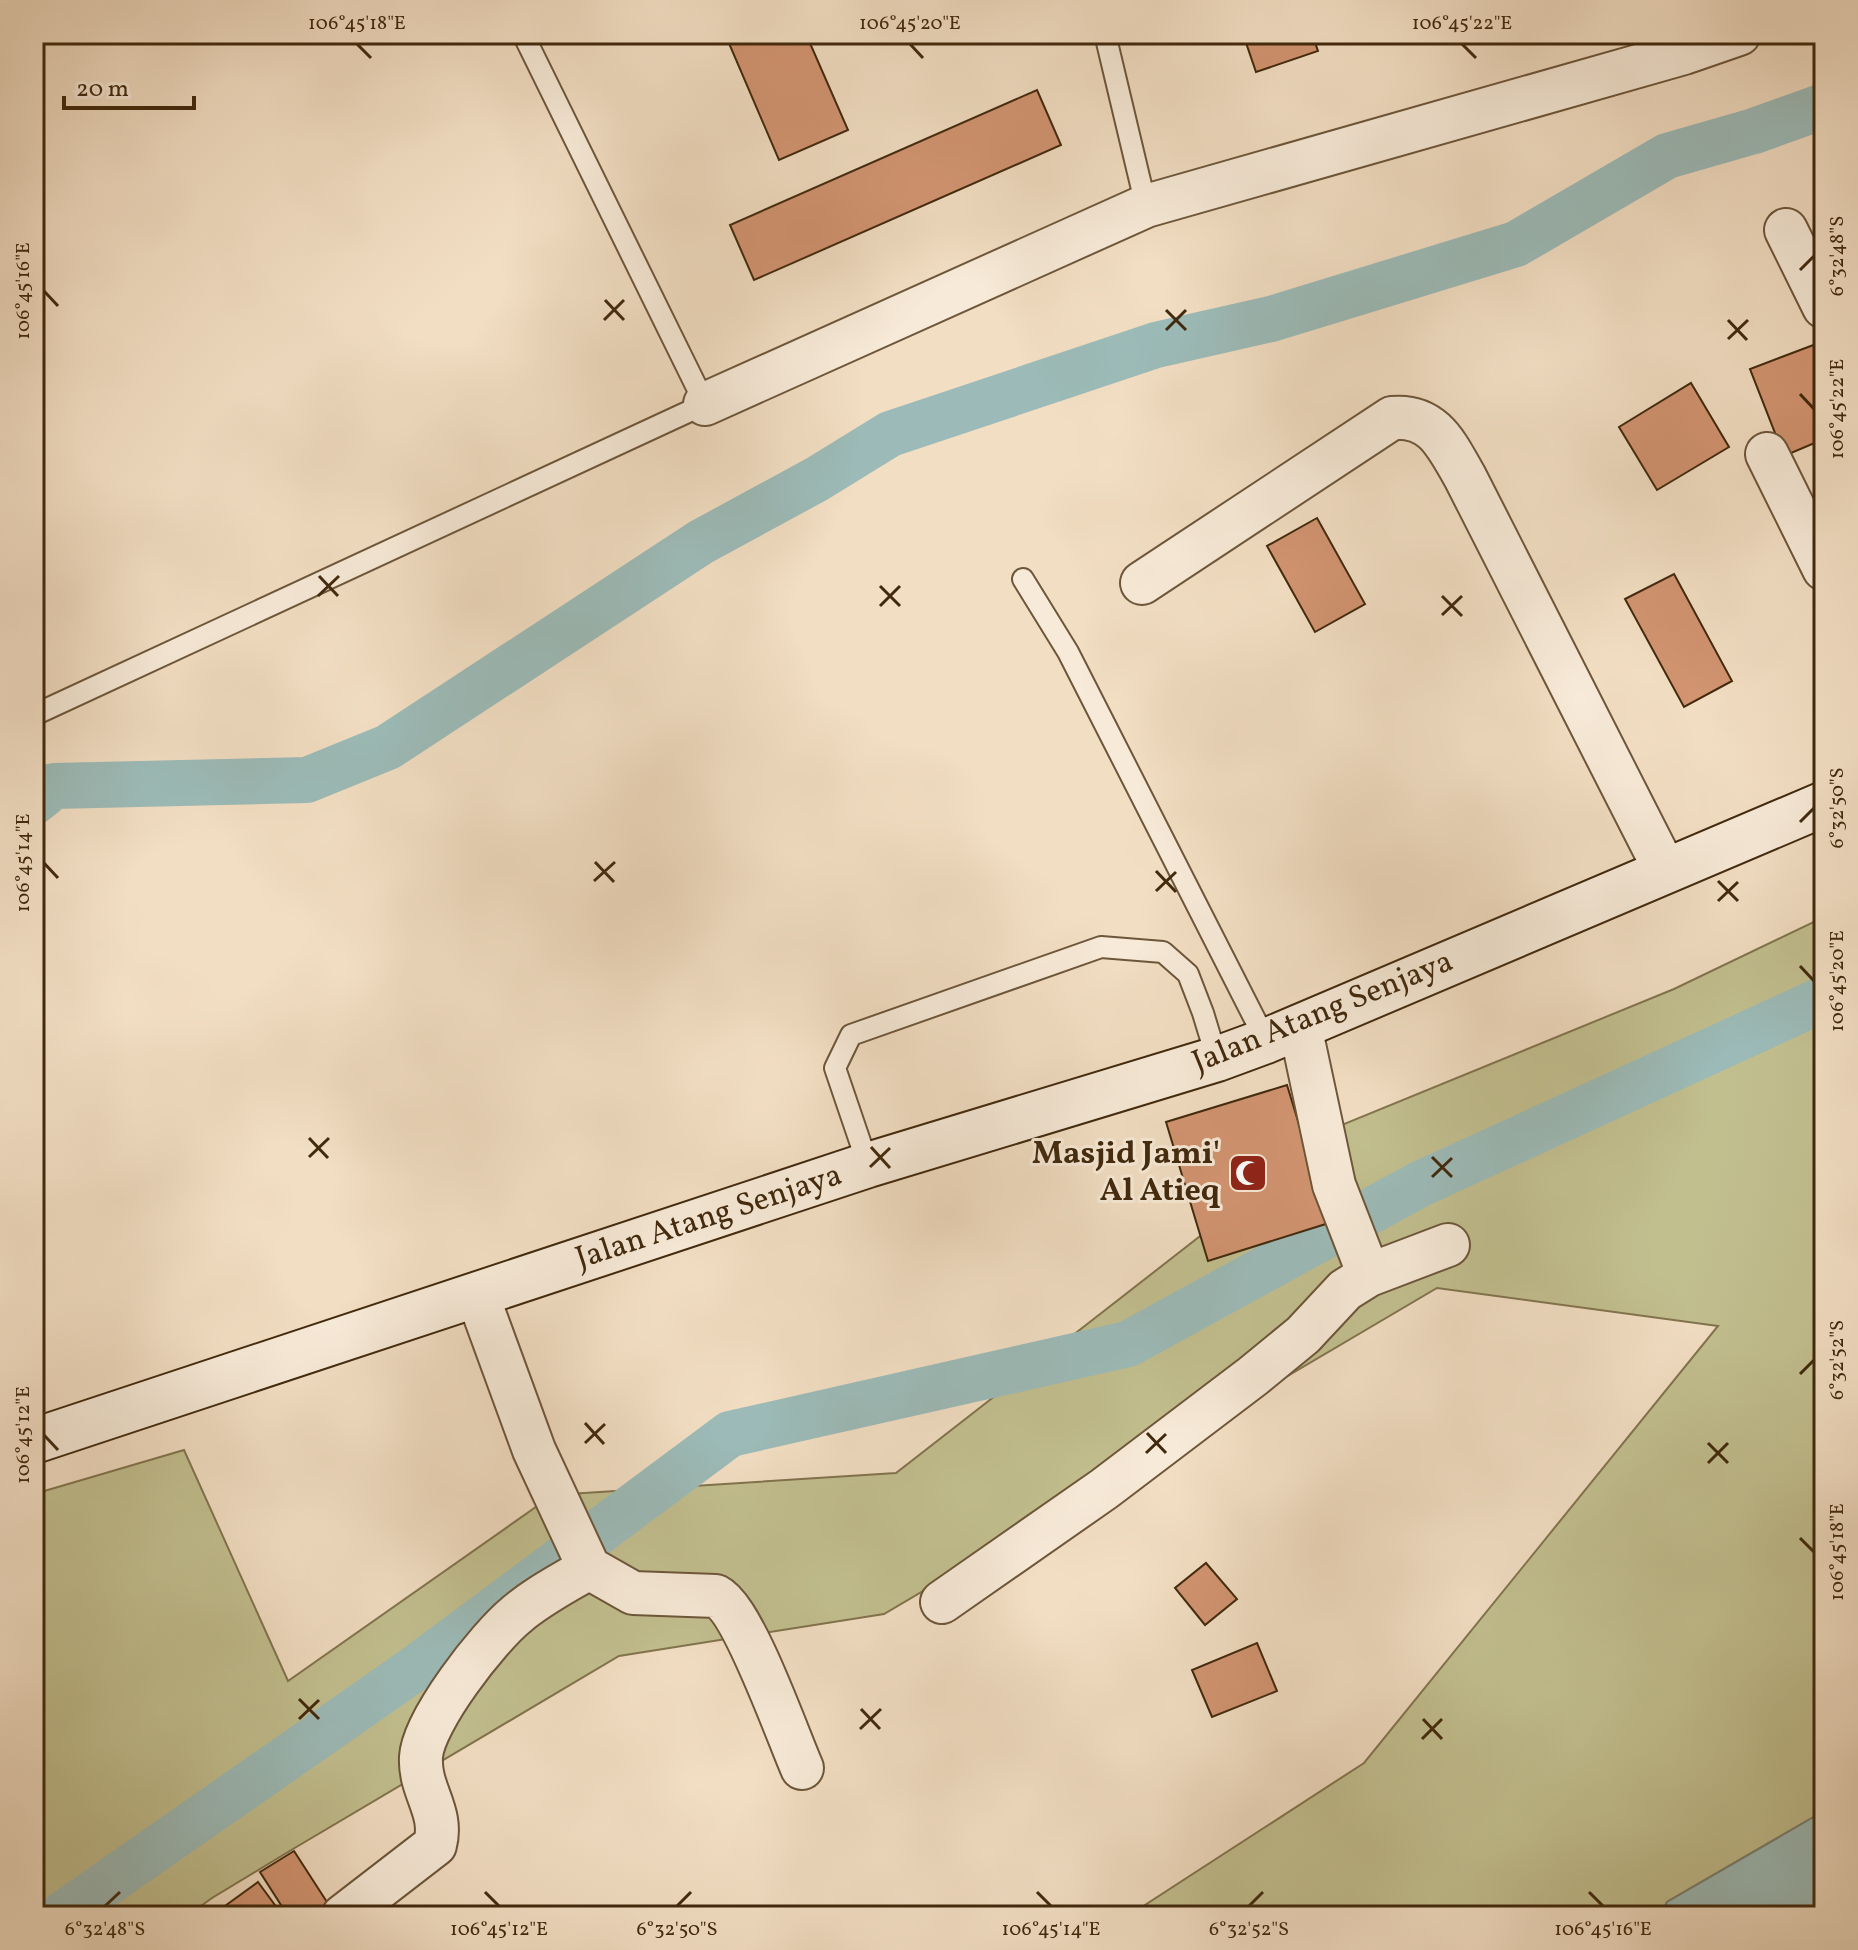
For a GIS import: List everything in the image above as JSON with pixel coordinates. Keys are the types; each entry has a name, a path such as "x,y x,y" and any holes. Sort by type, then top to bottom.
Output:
{"main road":[{"name":"Jalan Atang Senjaya","path":"34,1441 868,1165 1217,1059 1283,1034 1824,804"}],"street":[{"path":"705,404 1146,206 1684,53 1739,34"},
{"path":"1786,230 1824,307"},
{"path":"1142,583 1392,418 1410,416 1427,424 1446,443 1465,477 1665,870"},
{"path":"1767,454 1824,569"},
{"path":"1283,1034 1364,1264"},
{"path":"942,1602 1104,1489 1253,1376 1308,1331 1364,1264 1448,1245"},
{"path":"477,1294 534,1450 586,1562 633,1593 705,1595 722,1599 741,1624 802,1768"},
{"path":"343,1916 435,1845 439,1829 421,1772 421,1751 447,1700 476,1659 513,1617 586,1562"}],"lane":[{"path":"34,715 705,404 523,34"},
{"path":"1105,34 1146,206"},
{"path":"1023,579 1068,652 1283,1034"},
{"path":"868,1165 835,1068 851,1035 1101,947 1163,952 1188,974 1217,1059"}],"shaded area":[{"path":"1824,917 1824,1811 1667,1902 1661,1916 1128,1916 1364,1763 1718,1326 1437,1288 884,1614 619,1656 293,1849 187,1916 34,1916 34,1494 184,1450 288,1681 553,1495 896,1473 1344,1124 1674,989"}],"water":[{"path":"1824,1811 1824,1916 1661,1916 1667,1902"}],"building":[{"path":"725,34 806,34 848,130 779,160"},
{"path":"1033,34 1059,34 1035,42"},
{"path":"1243,34 1312,34 1318,51 1256,72"},
{"path":"1037,90 1061,145 754,280 730,225"},
{"path":"1824,341 1824,439 1784,456 1750,369"},
{"path":"1691,383 1729,447 1657,490 1619,427"},
{"path":"1317,518 1365,604 1315,632 1267,546"},
{"path":"1674,574 1732,681 1684,707 1625,599"},
{"name":"Masjid Jami' Al Atieq","path":"1287,1085 1329,1223 1208,1261 1166,1122"},
{"path":"1206,1563 1237,1599 1205,1625 1175,1588"},
{"path":"1257,1643 1277,1691 1212,1717 1192,1670"},
{"path":"294,1851 336,1916 288,1916 260,1872"},
{"path":"258,1882 283,1916 221,1916 218,1911"},
{"path":"206,1907 213,1916 194,1916"}],"waterway":[{"path":"34,802 54,786 307,780 388,747 701,542 817,479 890,434 1156,345 1271,319 1516,244 1667,156 1754,131 1824,106"},
{"path":"60,1916 417,1667 730,1434 1128,1344 1420,1184 1824,999"}],"place":[{"name":"Masjid Jami' Al Atieq","path":"1248,1173"}]}
